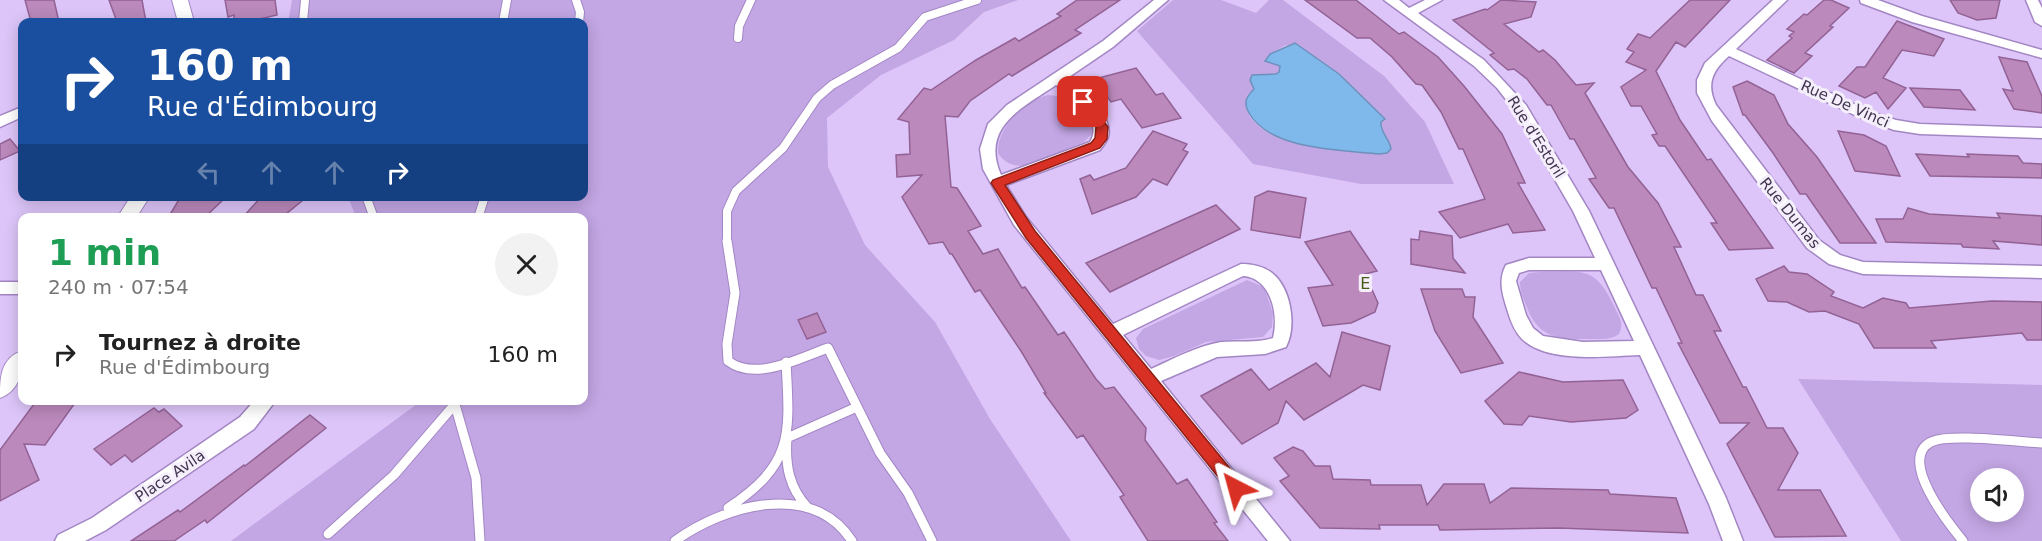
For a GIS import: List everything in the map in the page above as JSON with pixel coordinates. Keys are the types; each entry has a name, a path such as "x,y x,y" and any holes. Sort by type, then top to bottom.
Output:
{"street":[{"path":"180,0 185,18"},
{"path":"1162,0 1108,44 1012,108 992,130 987,149 988,158 997,183 1020,221 1280,541"},
{"name":"Rue d'Estoril","path":"1390,0 1479,63 1514,99 1571,192 1719,504 1733,541"},
{"path":"1408,13 1436,0"},
{"name":"Rue Dumas","path":"1781,0 1710,66 1704,78 1703,90 1708,104 1808,239 1825,255 1844,264 1863,268 2042,272"},
{"path":"1866,0 1917,20 2042,54"},
{"path":"1880,0 1975,35"},
{"path":"2032,0 2042,22"},
{"name":"Rue De Vinci","path":"1727,50 1866,115 1894,125 1920,129 2042,133"},
{"path":"997,183 1095,146 1101,139 1102,127 1095,115 1057,79"},
{"path":"1,120 18,114"},
{"path":"1606,264 1529,264 1512,269 1508,281 1523,327 1534,339 1550,347 1645,348"},
{"path":"1110,333 1241,270 1259,272 1274,283 1285,326 1280,342 1264,348 1232,348 1209,352 1148,379"},
{"path":"0,288 18,288"},
{"path":"0,389 18,364"},
{"name":"Place Avila","path":"65,541 99,524 247,423 263,405"}],"lane":[{"path":"304,18 306,0"},
{"path":"504,18 507,0"},
{"path":"576,0 579,18"},
{"path":"738,39 739,26 751,0"},
{"path":"932,541 908,494 880,453 828,348 764,369 747,370 732,366 728,361 727,339 735,294 727,213 736,189 783,147 823,93 848,75 895,50 905,42 924,17 977,0"},
{"path":"786,362 786,460 791,484 798,498 811,510"},
{"path":"328,534 339,520 376,492 395,473 452,405"},
{"path":"455,405 471,454 476,478 480,541"},
{"path":"675,541 694,526 717,515 746,496 777,464 787,438 857,407"},
{"path":"1963,541 1938,509 1928,488 1919,459 1923,449 1932,442 1952,439 2042,443"},
{"path":"717,515 762,503 785,503 811,510 843,527 852,541"}],"shaded area":[{"path":"292,0 1018,0 984,12 954,40 881,75 827,118 828,167 865,245 935,322 990,419 1071,541 231,541 416,405 588,405 588,213 354,213 350,201 588,201 588,18 289,18"},
{"path":"1173,0 1221,0 1256,13 1269,0 1283,0 1384,76 1425,122 1454,184 1361,184 1253,164 1137,31","holes":["1286,45 1339,74 1385,118 1381,122 1385,136 1390,143 1346,150 1301,144 1273,135 1261,128 1252,119 1247,109 1247,95 1254,89 1252,75 1279,72 1280,66 1265,61 1270,54"]},
{"path":"1048,95 1063,98 1078,107 1089,120 1091,135 1084,142 1029,165 1020,166 1008,163 998,153 999,143 1007,125 1021,109"},
{"path":"1578,272 1594,278 1608,294 1618,315 1621,324 1619,334 1606,339 1570,339 1544,331 1531,317 1520,285 1529,273"},
{"path":"1247,280 1264,287 1273,313 1272,327 1263,337 1206,342 1159,360 1146,356 1139,349 1136,338 1143,329"},
{"path":"1798,379 2042,385 2042,541 1901,541"}],"water":[{"path":"1295,43 1339,74 1385,119 1381,122 1381,126 1391,149 1387,153 1307,146 1273,134 1259,125 1246,106 1247,97 1254,89 1250,80 1252,75 1279,72 1280,66 1265,61 1270,54"}],"building":[{"path":"25,0 54,0 58,18 30,18"},
{"path":"109,0 142,0 145,18 116,18"},
{"path":"225,0 275,0 277,15 264,18 234,18 234,15 228,17"},
{"path":"1077,0 1120,0 1075,30 1081,33 1012,76 1009,74 970,101 958,117 945,116 951,187 957,188 981,226 968,231 983,254 998,249 1022,288 1025,287 1058,335 1064,332 1096,379 1105,389 1114,387 1146,428 1145,440 1177,484 1187,479 1228,541 1148,541 1120,497 1124,495 1083,435 1077,438 1044,393 1046,393 1021,351 980,290 975,292 943,242 929,244 902,197 922,175 897,177 896,155 910,154 909,122 898,119 924,88 931,90 976,60 1015,38 1019,41 1061,16 1057,14"},
{"path":"1305,0 1356,0 1399,34 1404,32 1438,57 1502,134 1525,183 1518,183 1545,230 1513,233 1508,224 1460,238 1439,212 1485,199 1463,149 1459,149 1441,112 1422,85 1416,84 1392,57 1370,38 1357,38"},
{"path":"1501,0 1536,2 1531,17 1504,24 1539,52 1543,50 1555,60 1576,85 1594,83 1585,93 1628,167 1658,203 1681,247 1674,247 1696,295 1703,295 1721,331 1714,331 1743,387 1746,387 1767,428 1783,428 1798,453 1778,490 1820,490 1846,536 1775,537 1727,444 1749,423 1720,423 1678,343 1682,343 1656,288 1652,288 1614,208 1609,208 1589,179 1596,178 1574,139 1570,139 1551,105 1547,105 1527,79 1514,69 1508,70 1490,55 1494,53 1453,20 1487,10"},
{"path":"1690,0 1730,0 1685,47 1676,42 1656,71 1680,120 1707,160 1711,159 1773,248 1729,250 1711,223 1717,223 1665,146 1659,146 1652,135 1657,134 1641,106 1631,106 1621,87 1646,70 1626,62 1634,52 1627,49 1638,34 1650,38"},
{"path":"1824,0 1831,0 1849,8 1830,26 1833,27 1805,53 1812,56 1794,73 1767,60 1792,38 1789,36 1794,32 1787,29"},
{"path":"1950,0 2000,0 1996,18 1977,20 1958,13"},
{"path":"1897,21 1944,39 1934,56 1902,50 1883,78 1906,88 1888,109 1876,92 1865,98 1839,86 1857,67 1865,67"},
{"path":"1999,57 2027,62 2042,96 2042,113 2014,109 2003,89 2013,91"},
{"path":"1136,68 1156,95 1163,93 1181,118 1142,128 1121,99 1111,102 1095,79"},
{"path":"1747,81 1774,95 1788,124 1817,157 1876,243 1840,243 1806,194 1800,194 1773,153 1743,115 1733,87"},
{"path":"1910,88 1960,90 1975,110 1924,107"},
{"path":"1153,131 1187,144 1183,150 1188,152 1167,185 1153,179 1136,197 1092,214 1080,179 1090,175 1094,180 1126,168"},
{"path":"1838,131 1864,135 1886,146 1900,176 1855,171"},
{"path":"10,139 18,152 0,160 0,144"},
{"path":"1916,154 1969,157 1967,154 2018,156 2023,163 2042,164 2042,178 1930,176"},
{"path":"1268,191 1306,198 1300,238 1251,230 1255,197"},
{"path":"178,201 222,201 209,213 171,213"},
{"path":"257,201 302,201 287,213 247,213"},
{"path":"1216,205 1240,229 1110,292 1086,263"},
{"path":"1908,208 1929,214 2000,218 1997,213 2042,216 2042,245 1993,241 1999,249 1963,247 1961,244 1886,242 1876,219 1903,219"},
{"path":"1350,231 1377,271 1365,274 1378,303 1375,312 1351,323 1323,326 1308,288 1333,285 1305,242"},
{"path":"1420,231 1452,236 1453,258 1465,273 1411,264 1411,239 1419,240"},
{"path":"1784,266 1789,272 1807,274 1834,292 1831,296 1863,308 1883,298 1906,303 1909,308 1992,301 2042,302 2042,340 2027,340 2022,333 1931,341 1936,348 1874,348 1859,324 1825,311 1809,312 1787,302 1768,301 1756,279"},
{"path":"1421,289 1462,289 1465,297 1475,297 1473,317 1503,363 1461,373 1435,331"},
{"path":"817,313 826,332 807,339 798,320"},
{"path":"1342,332 1390,346 1380,390 1363,385 1304,420 1286,401 1278,423 1242,444 1201,396 1251,369 1269,390 1316,363 1330,377"},
{"path":"1519,372 1563,382 1623,380 1638,410 1626,418 1571,422 1529,416 1522,425 1504,424 1485,401"},
{"path":"33,405 73,405 45,445 24,444 39,480 0,501 0,450"},
{"path":"154,408 159,412 164,409 182,426 132,462 125,455 111,465 94,449"},
{"path":"310,415 326,428 207,523 205,520 174,541 131,541 178,510 180,512 245,466"},
{"path":"1293,447 1303,451 1315,466 1330,466 1333,479 1370,480 1371,485 1421,485 1427,505 1444,484 1484,484 1490,503 1511,488 1608,490 1610,494 1676,498 1688,533 1559,528 1440,530 1438,525 1379,525 1380,529 1320,528 1280,481 1289,476 1274,458"}],"district":[{"name":"E","path":"1366,283"}],"route":[{"path":"1083,102 1102,127 1101,139 1095,146 997,183 1020,221 1236,488"}]}
